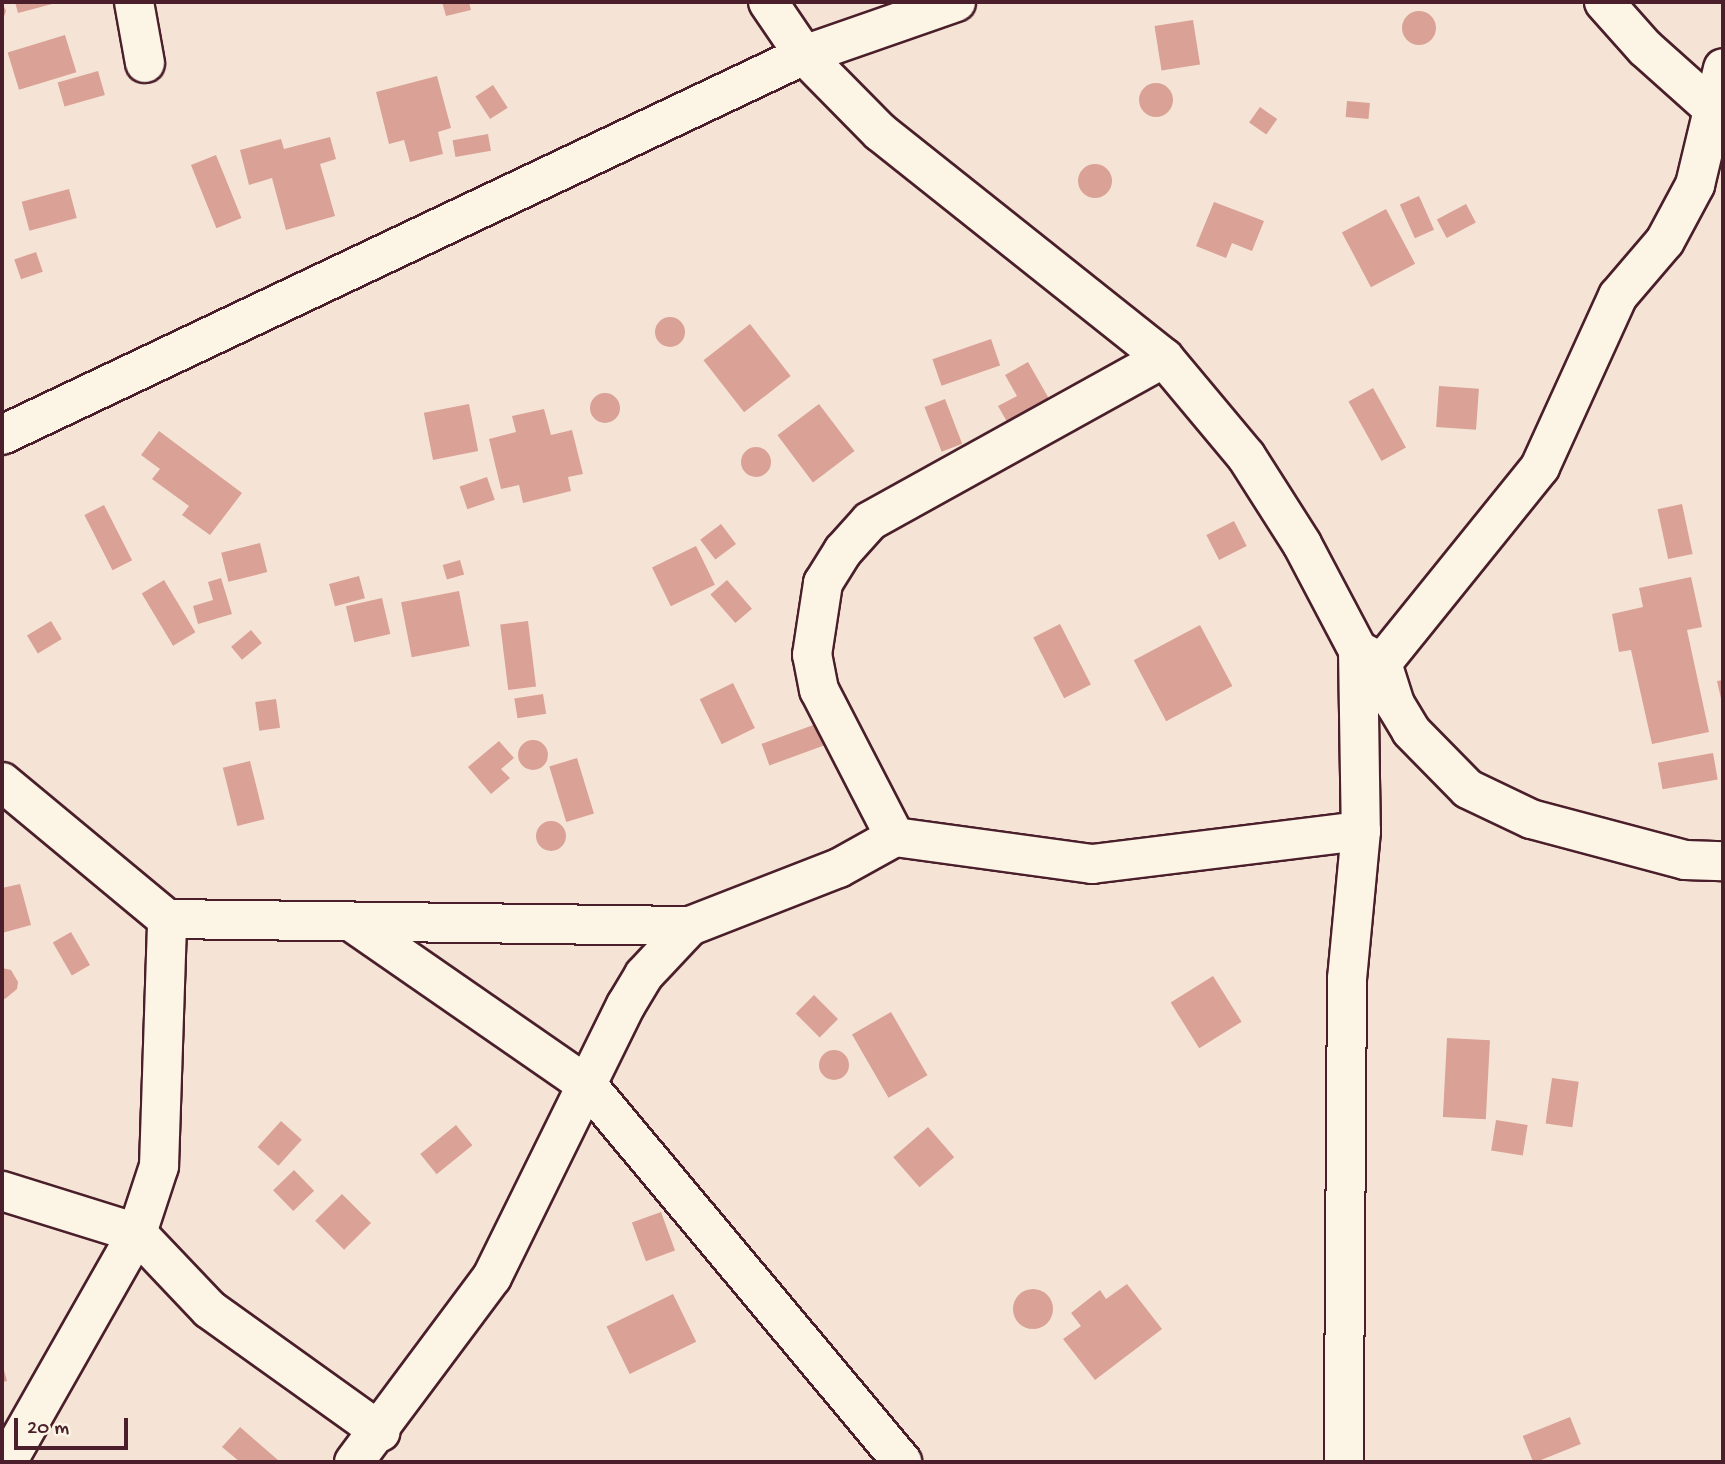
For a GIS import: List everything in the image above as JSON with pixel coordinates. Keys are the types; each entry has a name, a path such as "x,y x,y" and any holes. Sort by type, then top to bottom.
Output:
{"street":[{"path":"134,2 145,63"},
{"path":"768,2 804,55 903,152 1164,358 1246,456 1370,657 1411,731 1468,789 1531,819 1685,860 1723,861"},
{"path":"2,435 804,55 956,2"},
{"path":"1604,2 1645,48 1712,107"},
{"path":"1344,1462 1347,978 1361,831 1370,657 1540,467 1618,296 1665,241 1695,185 1723,68"},
{"path":"895,837 819,690 812,655 823,583 843,551 870,521 1164,358"},
{"path":"2,782 167,919 690,926 839,868 895,837 1092,864 1361,831"},
{"path":"7,1462 137,1233 161,1144 167,919"},
{"path":"353,923 588,1086 902,1462"},
{"path":"354,1462 381,1432 492,1277 644,975 690,926"},
{"path":"2,1191 137,1233 209,1309 381,1432"}],"building":[{"path":"2,2 6,11 2,22"},
{"path":"15,2 56,2 56,3 18,13"},
{"path":"442,2 469,2 471,10 446,16"},
{"path":"1419,11 1431,16 1436,28 1431,40 1419,45 1407,40 1402,28 1407,16"},
{"path":"1193,20 1200,64 1162,71 1154,26"},
{"path":"65,35 76,72 19,90 8,53"},
{"path":"98,71 105,95 65,107 58,83"},
{"path":"437,76 451,128 438,132 443,154 410,162 404,140 389,144 376,92"},
{"path":"1156,83 1168,88 1173,100 1168,112 1156,117 1144,112 1139,100 1144,88"},
{"path":"493,85 508,108 490,119 475,96"},
{"path":"1347,101 1370,103 1369,119 1346,117"},
{"path":"1260,107 1277,119 1266,135 1249,123"},
{"path":"488,134 491,151 455,157 453,140"},
{"path":"330,137 336,159 320,164 335,216 286,230 272,178 249,185 240,150 281,139 284,149"},
{"path":"216,155 241,218 216,228 191,165"},
{"path":"1095,164 1107,169 1112,181 1107,193 1095,198 1083,193 1078,181 1083,169"},
{"path":"69,189 77,218 29,231 22,202"},
{"path":"1419,196 1434,230 1415,238 1400,205"},
{"path":"1214,202 1264,221 1252,251 1232,243 1226,258 1196,246"},
{"path":"1466,204 1476,223 1447,238 1437,219"},
{"path":"1386,209 1415,264 1371,287 1342,232"},
{"path":"36,252 43,272 21,279 14,259"},
{"path":"670,317 681,321 685,332 681,343 670,347 659,343 655,332 659,321"},
{"path":"750,324 791,376 744,412 704,360"},
{"path":"991,339 1000,365 941,386 932,359"},
{"path":"1028,362 1052,404 1010,427 998,406 1017,396 1005,375"},
{"path":"1439,386 1479,389 1476,430 1436,427"},
{"path":"1373,388 1406,447 1381,461 1349,402"},
{"path":"605,393 616,397 620,408 616,419 605,423 594,419 590,408 594,397"},
{"path":"945,399 962,444 942,452 924,407"},
{"path":"469,404 478,451 433,460 424,413"},
{"path":"819,404 855,451 813,482 777,435"},
{"path":"544,409 551,435 572,430 583,474 568,477 571,491 523,503 519,485 501,489 489,439 516,432 512,416"},
{"path":"159,431 242,493 210,535 182,515 189,506 152,479 160,469 141,455"},
{"path":"756,447 767,451 771,462 767,473 756,477 745,473 741,462 745,451"},
{"path":"487,477 495,500 467,509 460,486"},
{"path":"1682,504 1693,554 1668,559 1658,509"},
{"path":"104,505 132,560 113,570 84,515"},
{"path":"1234,521 1247,546 1219,560 1206,535"},
{"path":"721,524 736,544 715,560 700,540"},
{"path":"260,543 267,572 228,582 221,553"},
{"path":"696,546 715,585 671,606 652,567"},
{"path":"460,560 464,574 447,579 443,565"},
{"path":"359,576 365,598 335,606 329,584"},
{"path":"1691,577 1702,627 1687,630 1709,732 1652,744 1631,650 1619,652 1612,614 1643,607 1639,588"},
{"path":"221,578 232,614 198,624 193,606 213,600 208,582"},
{"path":"164,580 195,632 173,646 142,593"},
{"path":"727,580 752,609 735,623 710,594"},
{"path":"459,591 470,646 412,657 401,602"},
{"path":"382,598 390,634 354,642 346,606"},
{"path":"51,621 62,639 38,653 27,635"},
{"path":"528,621 536,687 508,690 500,624"},
{"path":"1060,624 1091,685 1064,698 1033,638"},
{"path":"1200,625 1232,686 1166,721 1134,660"},
{"path":"251,630 262,643 242,660 231,647"},
{"path":"1723,680 1723,703 1722,703 1717,681"},
{"path":"733,683 755,728 722,744 700,699"},
{"path":"543,694 546,714 517,718 514,699"},
{"path":"276,699 280,728 259,731 255,702"},
{"path":"816,724 824,746 769,765 761,744"},
{"path":"533,740 544,744 548,755 544,766 533,770 522,766 518,755 522,744"},
{"path":"499,741 514,758 501,769 510,778 491,794 468,767"},
{"path":"1713,753 1718,780 1663,789 1658,763"},
{"path":"577,758 594,813 566,822 549,766"},
{"path":"250,761 265,819 237,826 223,768"},
{"path":"551,821 562,825 566,836 562,847 551,851 540,847 536,836 540,825"},
{"path":"20,884 31,925 2,933 2,888"},
{"path":"71,932 90,965 72,975 53,942"},
{"path":"2,968 11,970 18,982 17,989 5,999 2,998"},
{"path":"1213,976 1242,1022 1199,1048 1171,1002"},
{"path":"814,995 838,1019 820,1037 796,1013"},
{"path":"891,1012 928,1075 889,1098 852,1034"},
{"path":"1447,1038 1490,1040 1486,1119 1443,1117"},
{"path":"834,1050 845,1054 849,1065 845,1076 834,1080 823,1076 819,1065 823,1054"},
{"path":"1552,1078 1579,1082 1572,1127 1546,1124"},
{"path":"1496,1120 1528,1125 1523,1156 1491,1151"},
{"path":"281,1121 302,1140 278,1166 258,1147"},
{"path":"456,1125 472,1145 437,1174 420,1154"},
{"path":"928,1127 954,1157 920,1187 893,1157"},
{"path":"294,1170 314,1191 293,1211 273,1190"},
{"path":"342,1194 371,1223 344,1250 315,1221"},
{"path":"661,1212 675,1251 646,1261 632,1223"},
{"path":"1127,1284 1162,1329 1095,1380 1063,1339 1081,1326 1071,1313 1100,1290 1106,1299"},
{"path":"1033,1289 1047,1295 1053,1309 1047,1323 1033,1329 1019,1323 1013,1309 1019,1295"},
{"path":"673,1294 696,1342 630,1374 606,1326"},
{"path":"2,1363 7,1381 2,1382"},
{"path":"1570,1417 1581,1444 1533,1462 1523,1436"},
{"path":"240,1427 278,1460 240,1462 222,1447"}]}
